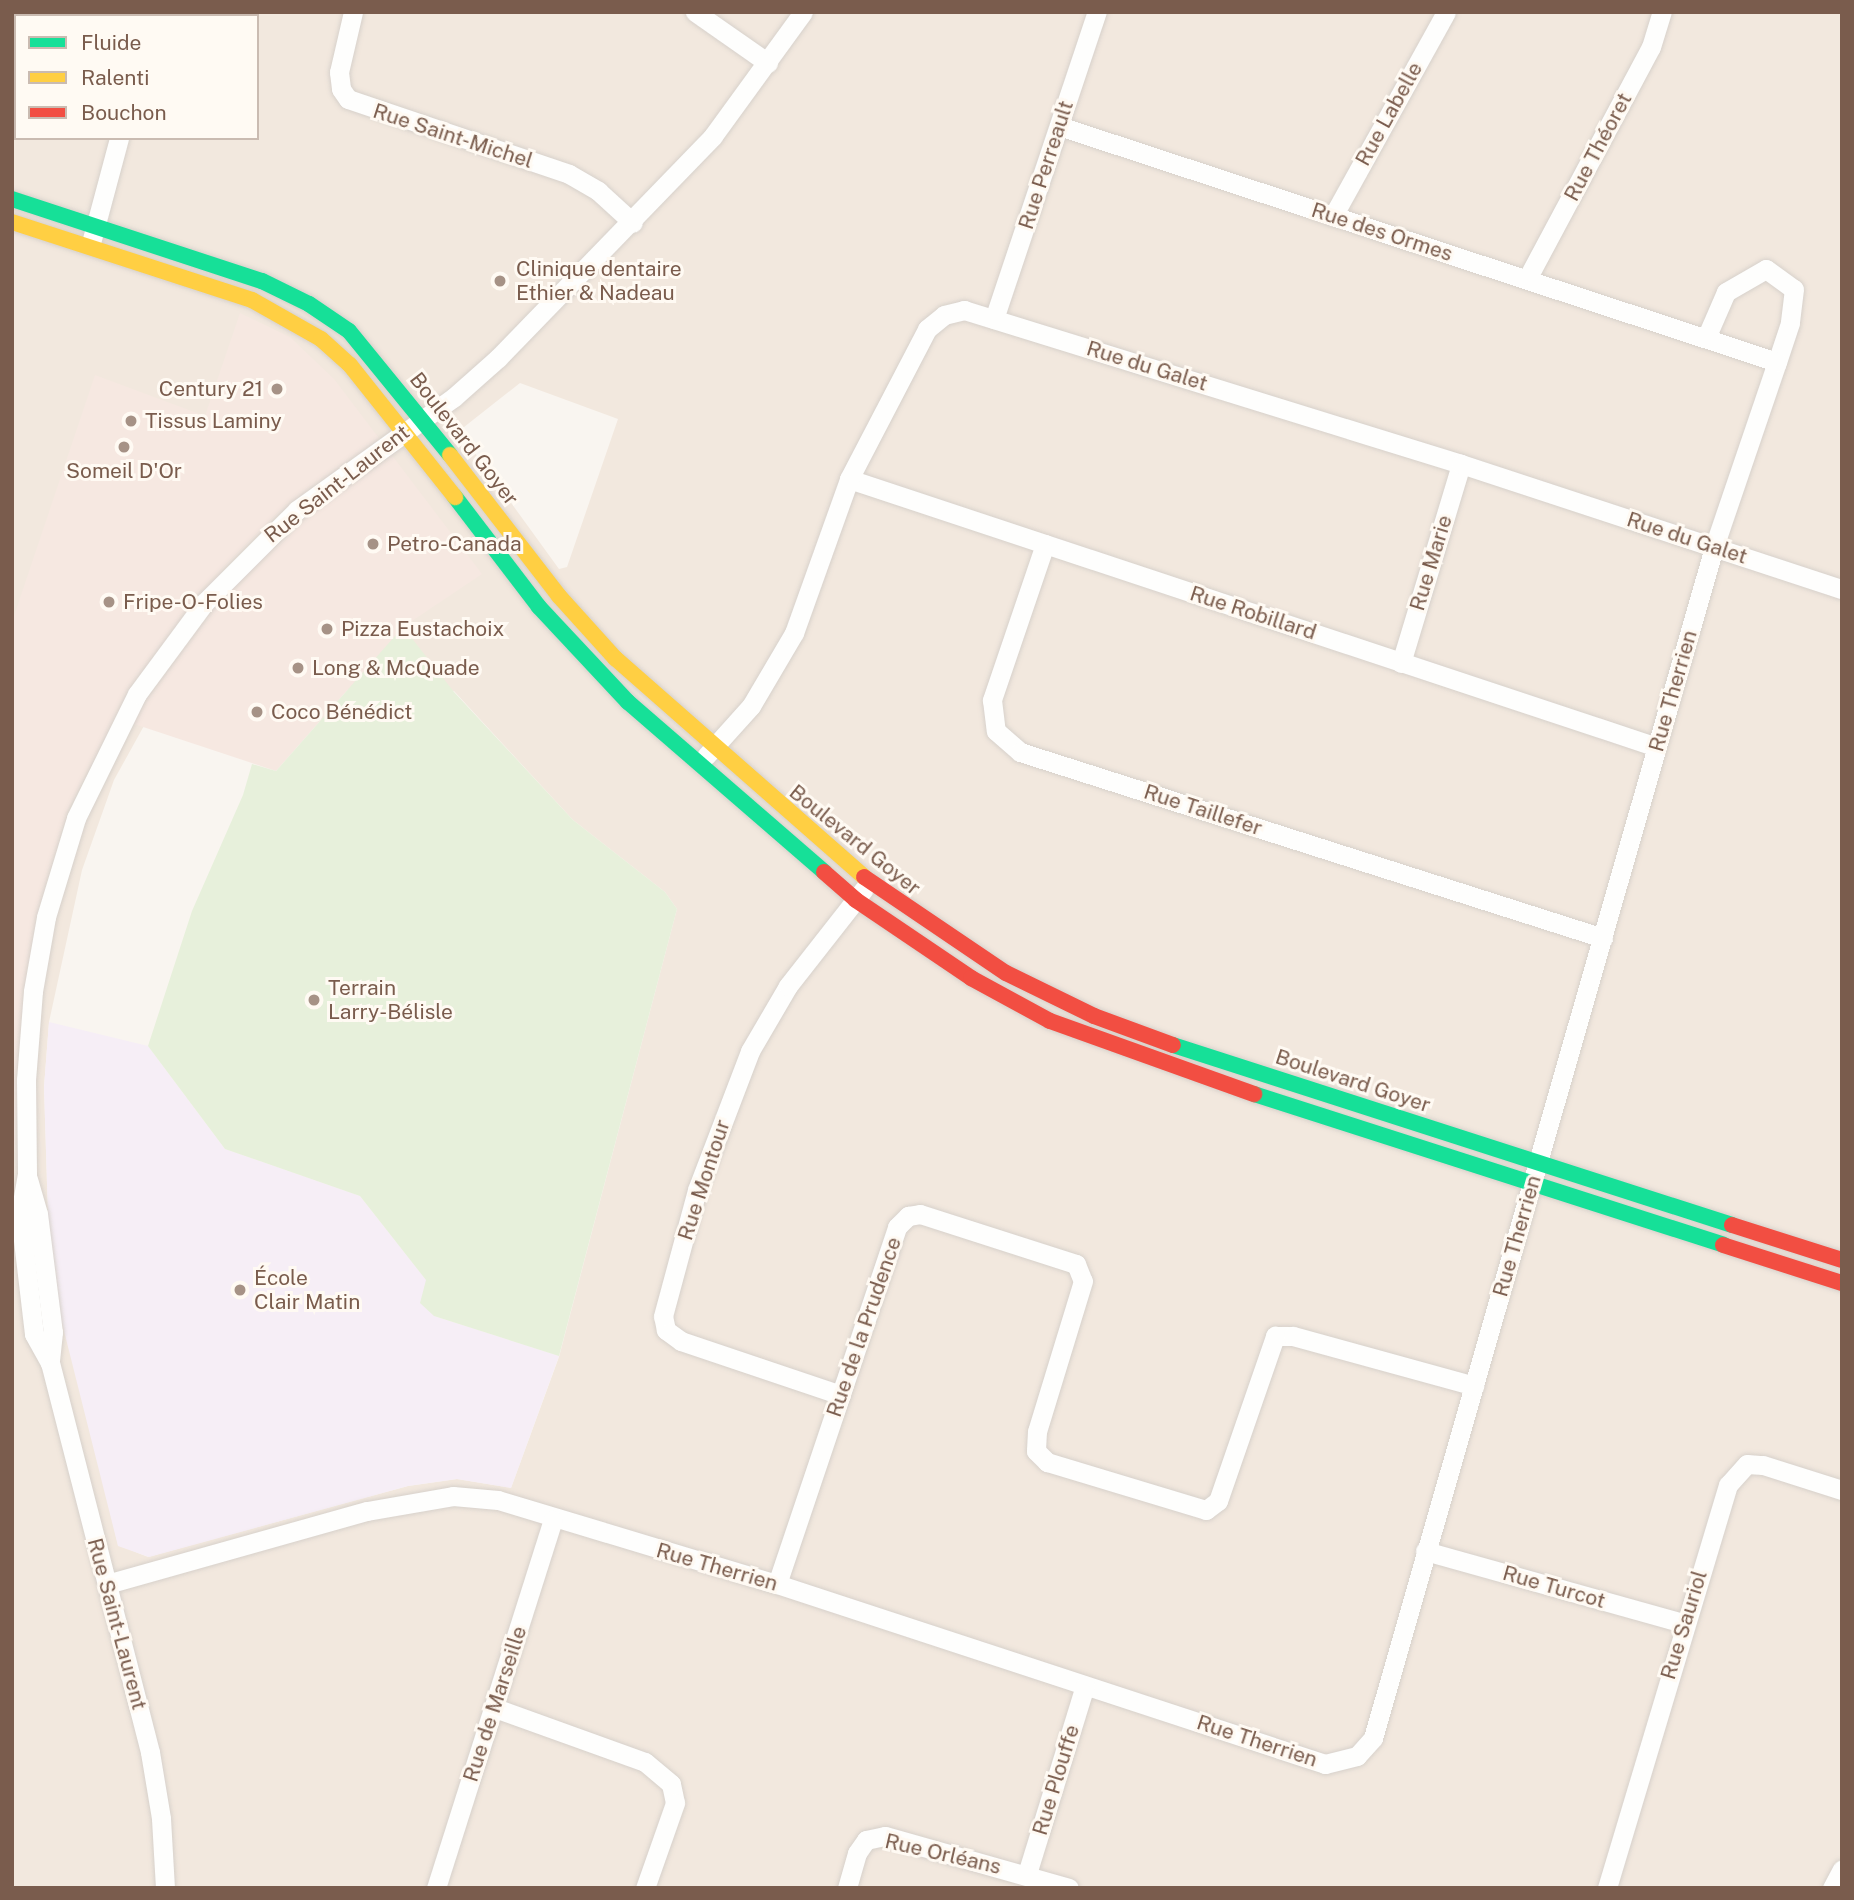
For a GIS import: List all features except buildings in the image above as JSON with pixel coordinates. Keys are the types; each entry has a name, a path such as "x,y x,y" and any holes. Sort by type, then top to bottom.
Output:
{"street":[{"name":"Rue Saint-Michel","path":"353,12 339,72 341,89 348,99 569,174 598,191 633,223"},
{"path":"695,12 768,63"},
{"name":"Rue Saint-Laurent","path":"165,1888 154,1775 50,1363 53,1332 29,1291 26,1255 38,1214 27,1174 29,1024 39,954 69,840 102,758 163,655 223,581 297,510 489,367 633,223 713,136 803,12"},
{"name":"Rue Perreault","path":"994,319 1097,12"},
{"name":"Rue Labelle","path":"1333,216 1446,12"},
{"name":"Rue Théoret","path":"1527,279 1651,47 1662,12"},
{"name":"Rue des Ormes","path":"1059,126 1777,362"},
{"path":"90,247 118,140"},
{"name":"Boulevard Goyer","path":"12,200 262,281 316,308 361,343 580,621 713,749 870,883 1006,973 1094,1016 1842,1260"},
{"name":"Boulevard Goyer","path":"12,222 234,294 289,317 337,351 569,642 699,765 856,900 971,978 1089,1037 1842,1283"},
{"path":"1706,338 1726,292 1766,269 1794,289 1790,323 1714,547"},
{"name":"Rue du Galet","path":"699,765 751,706 794,633 849,479 927,329 944,316 964,310 1461,464 1842,589"},
{"name":"Rue Marie","path":"1401,663 1461,464"},
{"name":"Rue Robillard","path":"849,479 1657,747"},
{"name":"Rue Taillefer","path":"1045,544 992,700 996,731 1020,752 1603,939"},
{"name":"Rue Therrien","path":"107,1584 367,1511 453,1496 498,1500 553,1520 777,1584 1325,1763 1357,1756 1373,1738 1714,547"},
{"name":"Rue Montour","path":"841,1395 681,1341 666,1330 663,1316 697,1190 750,1051 788,986 870,883"},
{"name":"Rue de la Prudence","path":"777,1584 897,1227 908,1216 919,1214 1076,1264 1083,1281 1037,1431 1036,1451 1047,1462 1206,1510 1218,1501 1275,1336 1293,1336 1474,1386"},
{"name":"Rue Sauriol","path":"1606,1888 1683,1623 1728,1485 1747,1464 1763,1465 1842,1490"},
{"name":"Rue de Marseille","path":"436,1888 553,1520"},
{"name":"Rue Turcot","path":"1425,1551 1683,1623"},
{"name":"Rue Plouffe","path":"1027,1874 1085,1686"},
{"path":"495,1708 645,1762 671,1784 675,1803 645,1888"},
{"name":"Rue Orléans","path":"847,1888 857,1853 866,1840 885,1836 1069,1888"},
{"path":"1832,1888 1842,1869"}],"shaded area":[{"path":"12,12 1842,12 1842,1888 12,1888","holes":["520,383 618,419 567,567 559,569 459,431","166,686 454,691 573,820 665,892 677,909 559,1357 511,1488 457,1479 408,1486 148,1557 118,1545 49,1248 44,1087 49,1022 82,870 114,780"]},
{"path":"240,313 290,337 334,379 482,574 403,627 276,771 116,718 68,810 39,910 24,998 12,1191 12,622 95,375 205,416"},
{"name":"École Clair Matin","path":"49,1022 148,1046 225,1149 360,1196 427,1281 434,1316 559,1356 511,1488 457,1479 408,1486 149,1557 118,1546 56,1299 49,1248 44,1087"}],"green space":[{"path":"403,627 454,692 573,820 665,892 677,909 559,1356 434,1316 420,1303 426,1280 360,1196 225,1149 148,1046 192,911 243,795 252,764 276,771"}],"traffic: fast":[{"path":"12,199 262,281 309,304 349,331 450,455"},
{"path":"455,497 539,607 628,702 824,872"},
{"path":"1173,1045 1732,1225"},
{"path":"1254,1094 1723,1245"}],"traffic: slow":[{"path":"12,222 252,300 321,339 350,365 455,497"},
{"path":"450,455 559,596 615,658 864,877"}],"traffic: jam":[{"path":"824,872 856,900 971,978 1050,1021 1254,1094"},
{"path":"864,877 1006,973 1094,1016 1173,1045"},
{"path":"1732,1225 1842,1260"},
{"path":"1723,1245 1842,1283"}],"place":[{"name":"Clinique dentaire Ethier & Nadeau","path":"500,281"},
{"name":"Century 21","path":"277,389"},
{"name":"Tissus Laminy","path":"131,421"},
{"name":"Someil D'Or","path":"124,447"},
{"name":"Petro-Canada","path":"373,544"},
{"name":"Fripe-O-Folies","path":"109,602"},
{"name":"Pizza Eustachoix","path":"327,629"},
{"name":"Long & McQuade","path":"298,668"},
{"name":"Coco Bénédict","path":"257,712"},
{"name":"Terrain Larry-Bélisle","path":"314,1000"},
{"name":"École Clair Matin","path":"240,1290"}]}
